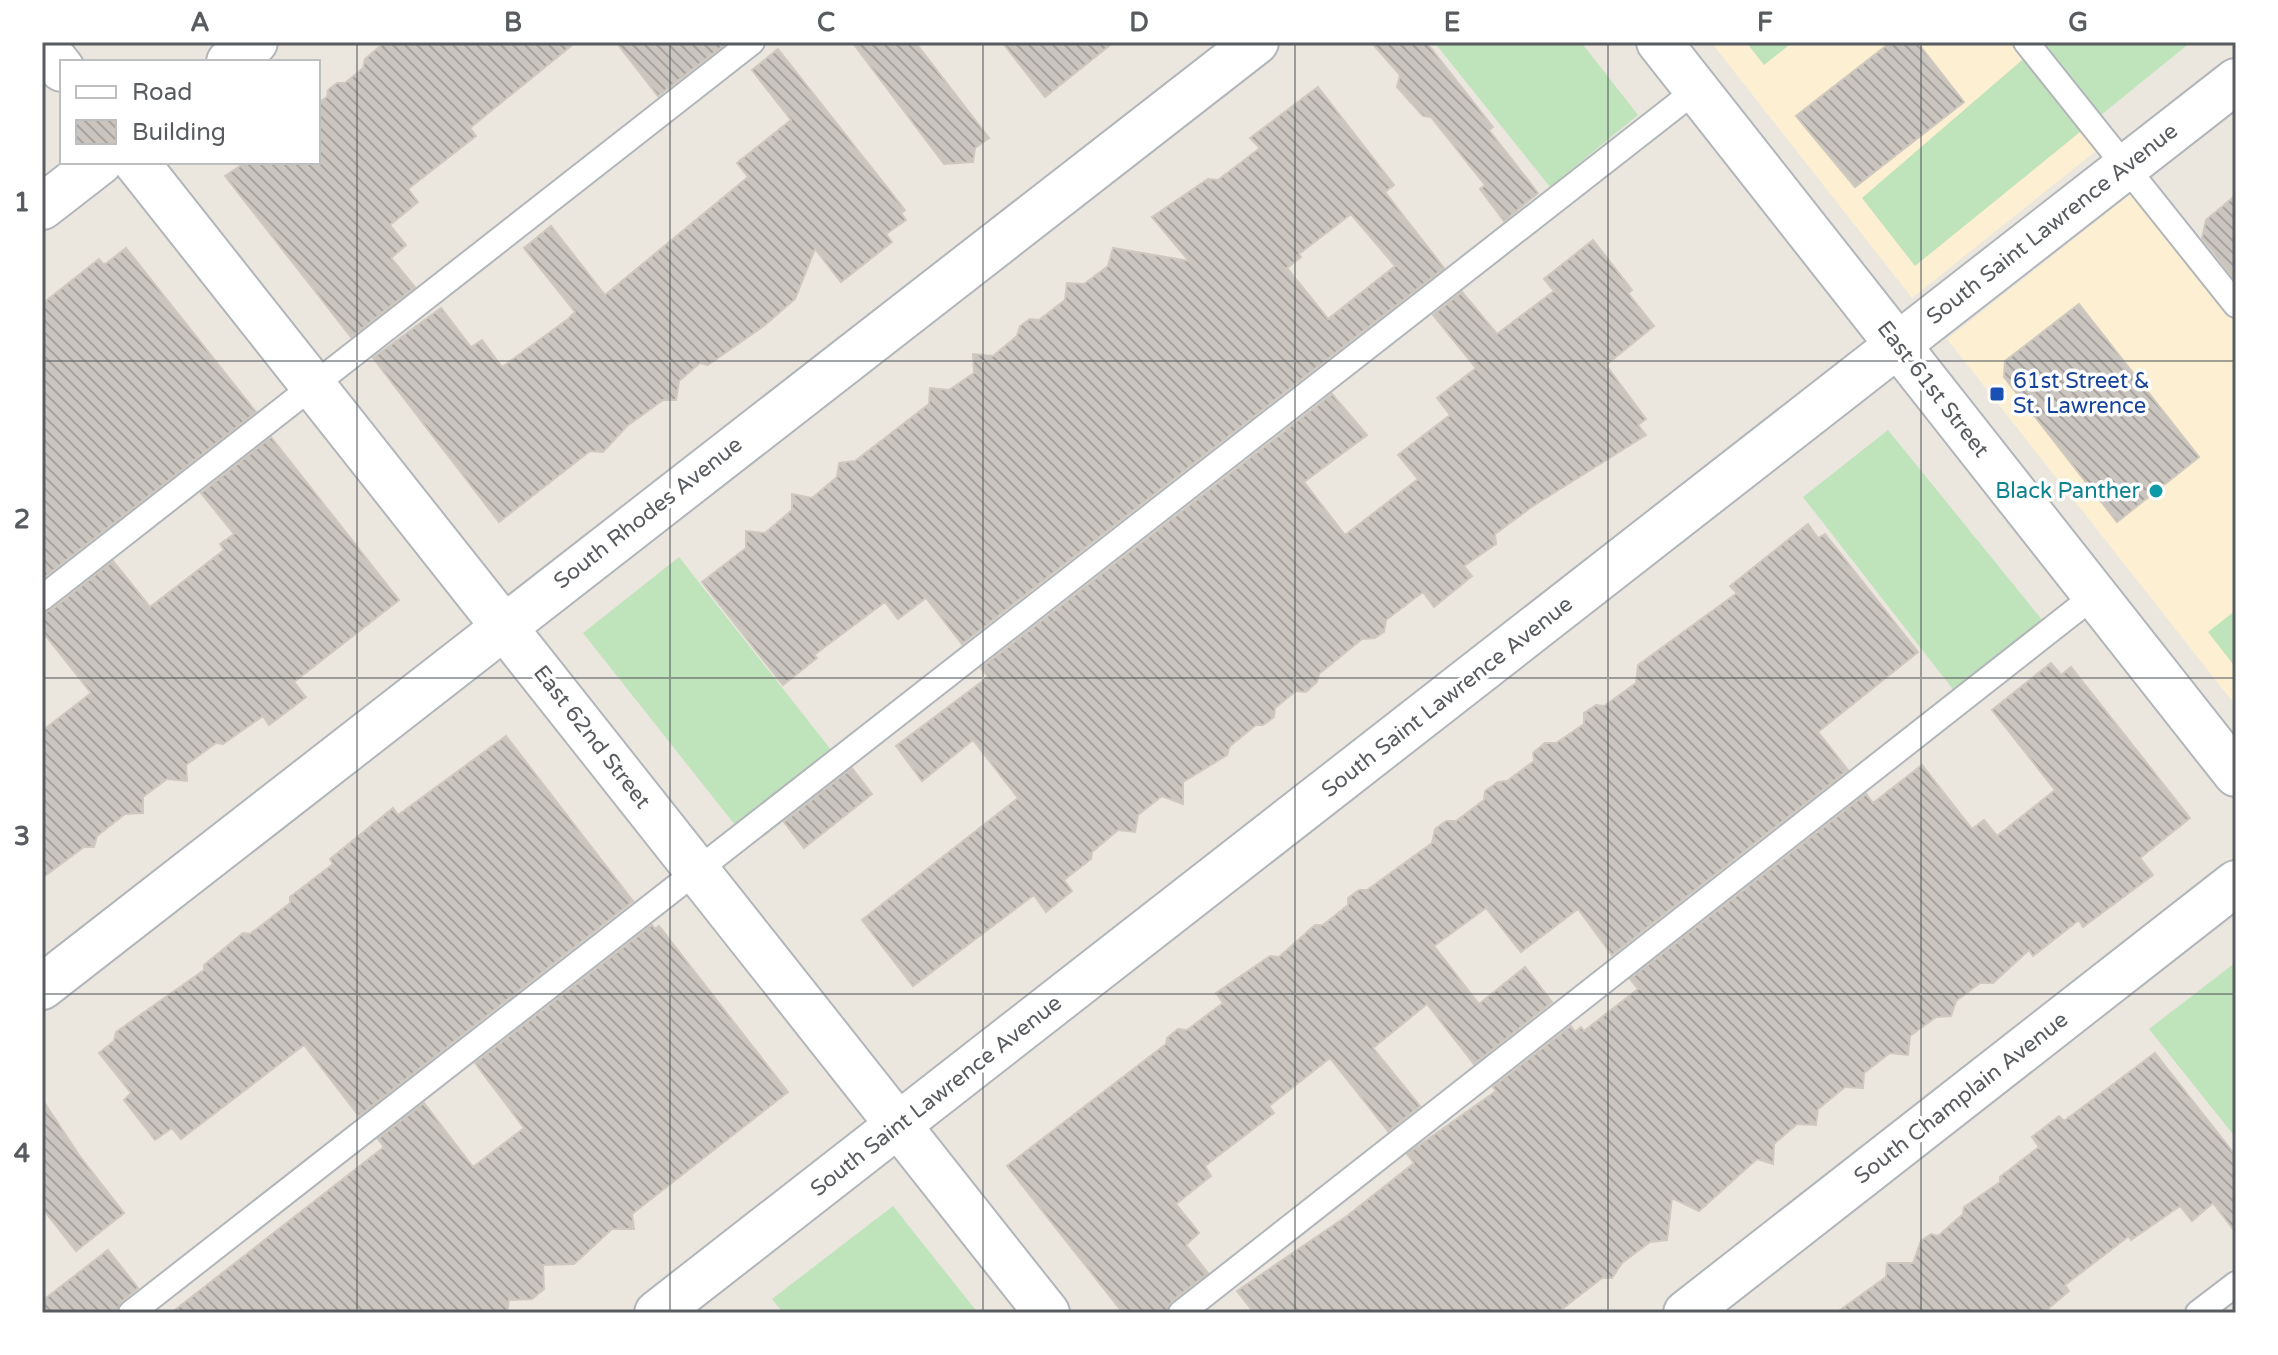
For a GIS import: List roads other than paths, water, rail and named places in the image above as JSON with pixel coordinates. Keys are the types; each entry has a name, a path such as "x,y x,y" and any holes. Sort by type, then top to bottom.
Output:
{"street":[{"path":"232,60 255,42"},
{"name":"South Rhodes Avenue","path":"42,987 1256,42"},
{"name":"East 61st Street","path":"1659,42 2236,774"},
{"path":"42,44 60,66"},
{"name":"South Saint Lawrence Avenue","path":"657,1313 2236,81"},
{"path":"42,207 97,164"},
{"name":"East 62nd Street","path":"138,164 1047,1313"},
{"name":"South Champlain Avenue","path":"1686,1313 2236,883"}],"lane":[{"path":"42,598 752,42"},
{"path":"2026,42 2236,305"},
{"path":"131,1313 1696,90"},
{"path":"1181,1313 2095,595"},
{"path":"2198,1313 2236,1284"}],"place":[{"name":"61st Street & St. Lawrence","path":"1997,394"},
{"name":"Black Panther","path":"2156,491"}]}
